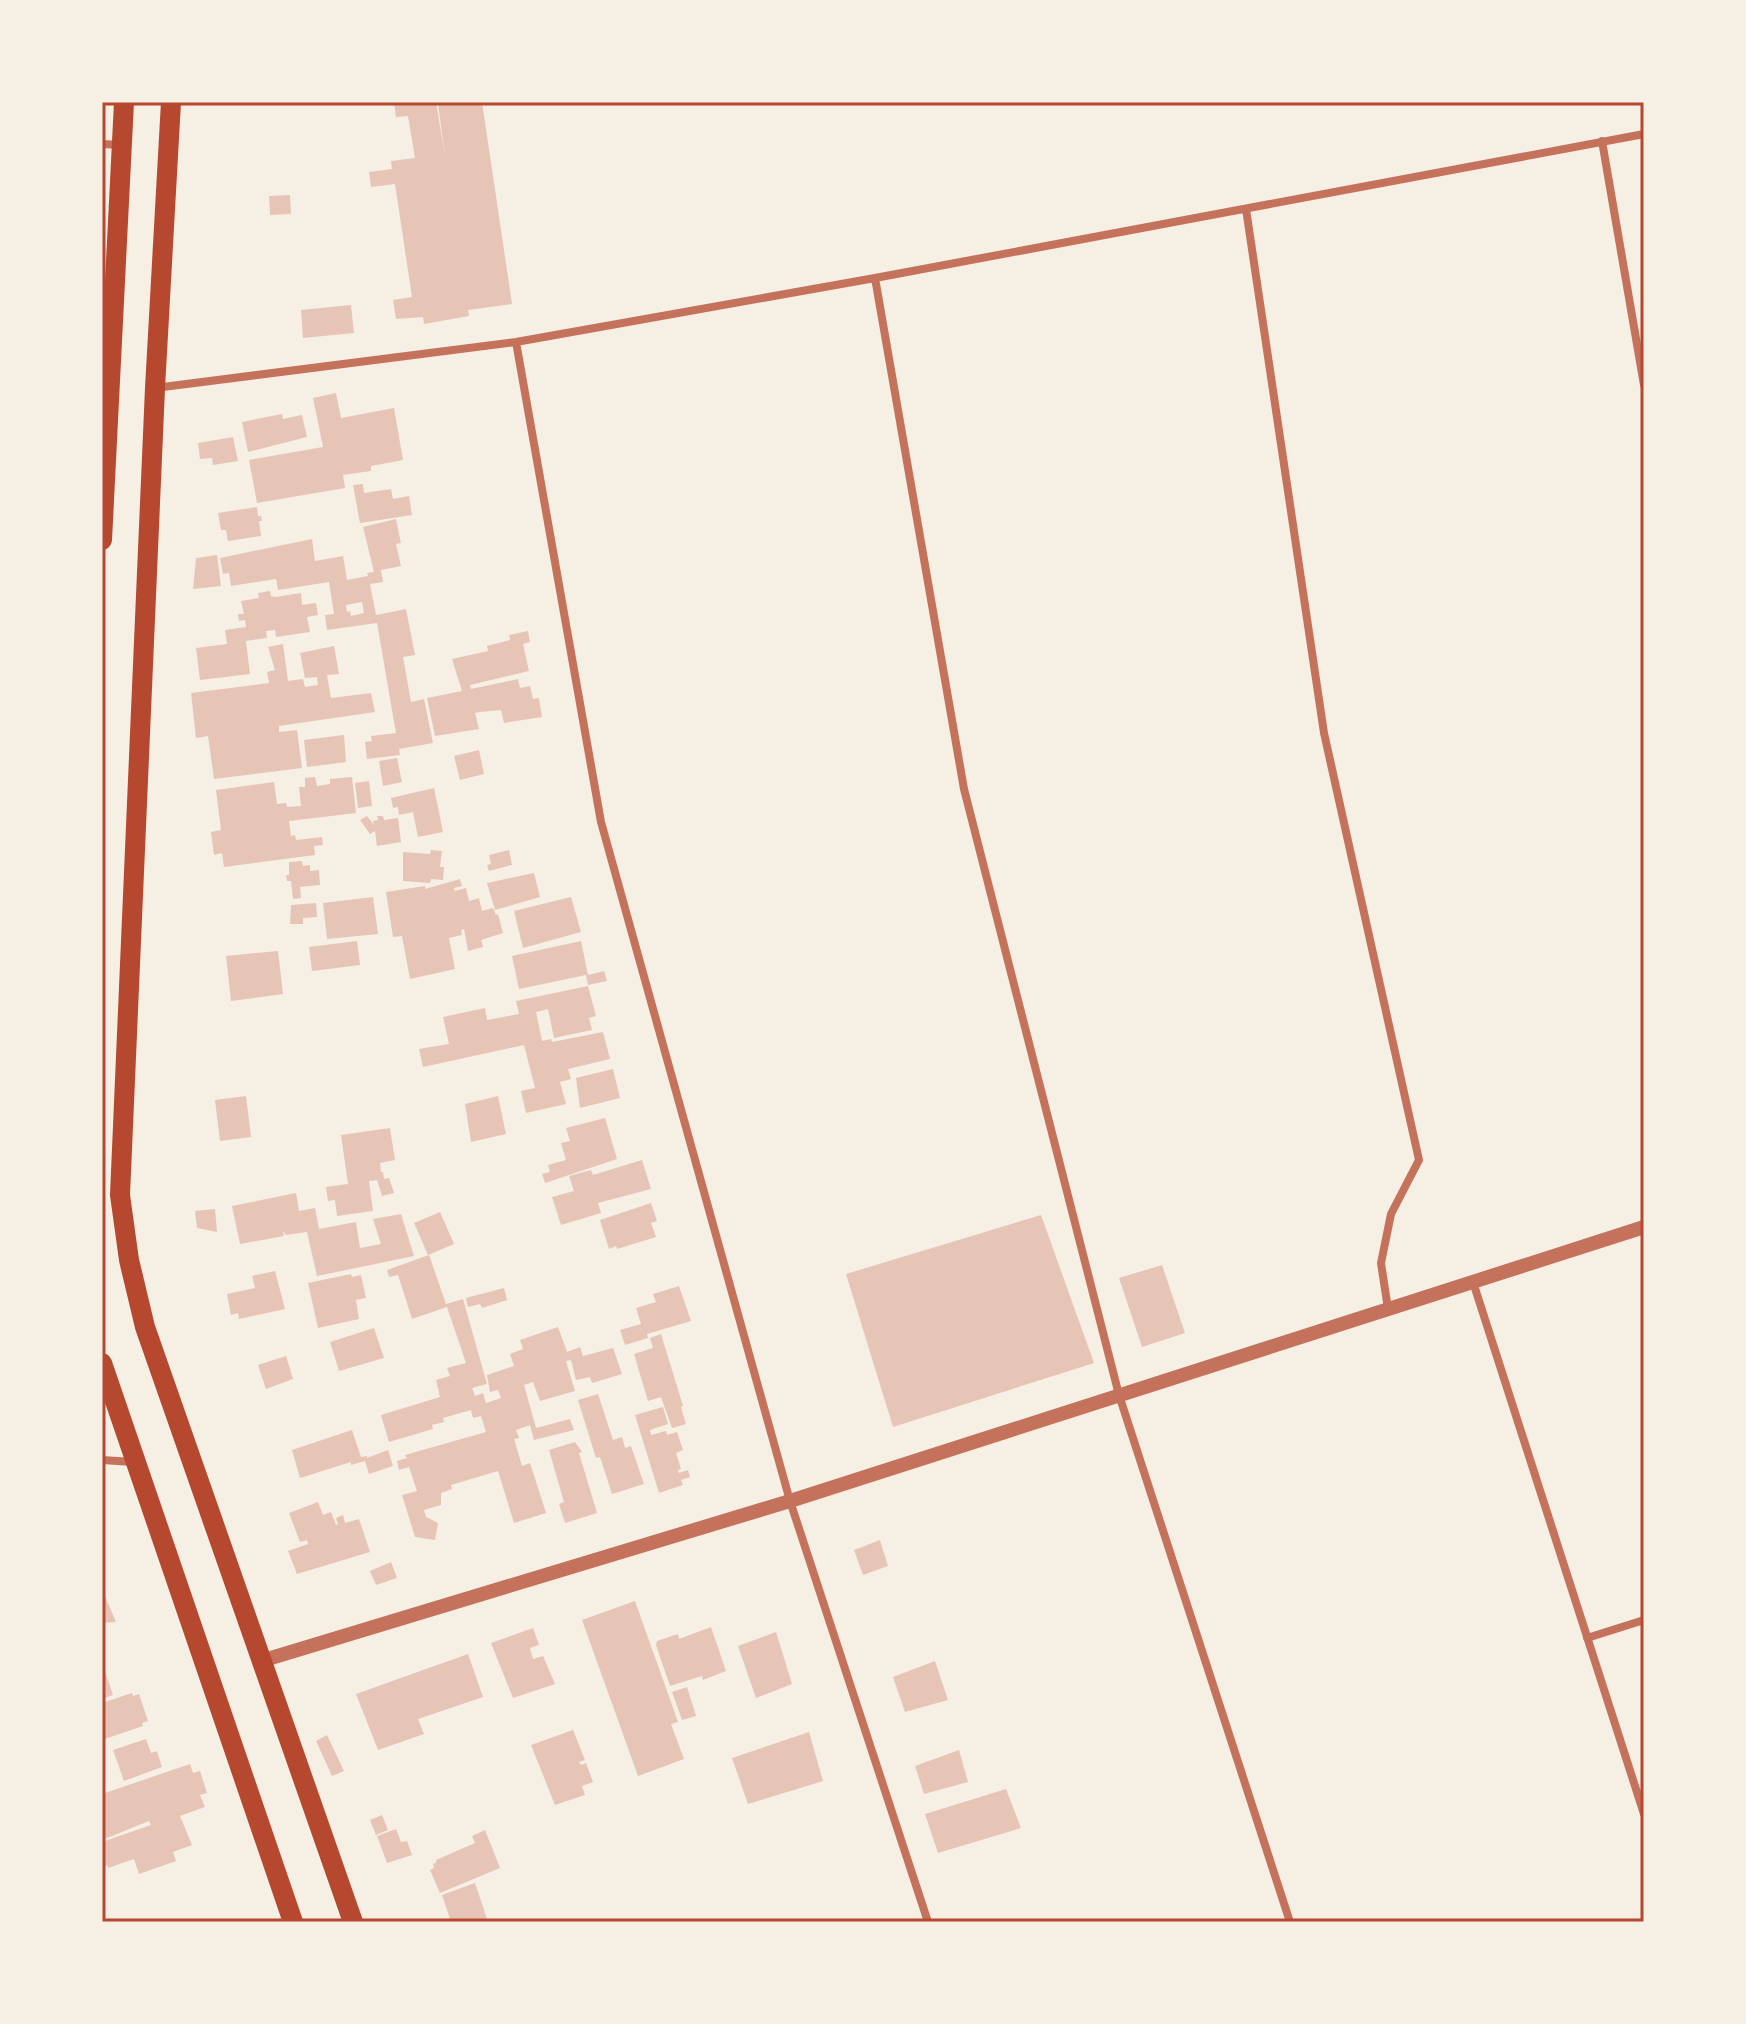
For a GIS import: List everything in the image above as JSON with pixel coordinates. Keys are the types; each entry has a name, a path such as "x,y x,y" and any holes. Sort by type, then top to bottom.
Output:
{"main road":[{"path":"102,540 112,144 124,102"},
{"path":"171,102 155,388 120,1195 129,1260 145,1327 353,1922"},
{"path":"102,1363 290,1922"},
{"path":"336,1879 368,1922"}],"street":[{"path":"155,388 516,342 1644,134"},
{"path":"1602,141 1644,385"},
{"path":"1246,209 1324,733 1419,1160 1391,1214 1381,1263 1388,1309"},
{"path":"875,278 964,789 1119,1395 1290,1922"},
{"path":"516,342 601,822 790,1501 928,1922"},
{"path":"261,1661 790,1501 1644,1227"},
{"path":"1473,1282 1644,1814"},
{"path":"102,1460 135,1462"},
{"path":"1587,1638 1644,1620"}],"building":[{"path":"394,102 436,102 445,156 438,104 482,102 512,304 468,310 469,316 424,324 423,317 396,319 393,300 412,297 395,184 371,187 369,172 392,169 391,161 415,158 408,116 396,117"},
{"path":"290,195 291,214 270,215 269,196"},
{"path":"351,305 354,333 303,338 301,310"},
{"path":"336,393 341,418 394,408 403,460 371,466 371,471 343,475 345,488 257,503 249,460 323,447 313,398"},
{"path":"282,414 283,419 302,415 307,437 248,452 242,422"},
{"path":"233,437 238,461 213,465 212,458 200,459 198,443"},
{"path":"363,484 364,493 391,489 393,499 409,496 412,515 360,523 353,485"},
{"path":"257,507 262,521 259,521 261,536 228,541 226,530 221,530 218,513"},
{"path":"396,519 401,543 396,544 401,566 381,570 383,582 370,584 376,615 406,609 415,655 403,657 411,702 424,699 433,743 399,749 400,755 367,759 365,742 372,741 371,736 396,733 377,623 327,630 325,615 334,614 329,582 278,590 276,579 231,586 229,573 223,574 220,558 312,539 315,561 343,556 347,580 368,576 367,573 374,572 363,527","holes":["362,602 364,613 351,616 346,605"]},
{"path":"217,555 221,586 193,589 196,558"},
{"path":"270,591 271,596 275,597 301,593 302,605 316,603 318,615 307,617 310,632 276,637 275,630 266,631 267,638 246,641 250,674 200,680 196,648 227,644 225,630 246,627 245,620 239,621 238,614 244,614 241,601 259,598 258,593"},
{"path":"528,631 530,642 523,644 529,671 470,685 471,689 518,679 520,688 530,686 533,699 539,698 542,717 504,723 501,710 480,712 475,713 479,729 435,736 427,698 462,691 452,659 488,651 487,646 510,640 509,635"},
{"path":"283,644 288,681 303,679 305,687 318,685 317,677 305,678 300,653 334,646 339,674 327,675 331,698 371,693 375,712 279,726 279,732 297,730 302,768 214,779 208,736 196,738 191,693 269,683 267,672 275,670 268,647"},
{"path":"344,735 346,762 307,767 304,740"},
{"path":"479,750 484,774 460,780 454,756"},
{"path":"397,758 402,782 383,786 379,761"},
{"path":"315,777 317,786 330,784 330,779 352,777 356,813 289,821 291,836 295,835 296,840 322,837 323,845 314,846 315,855 224,867 222,853 214,855 211,832 221,830 216,790 274,782 277,804 301,806 299,787 305,787 305,778"},
{"path":"369,781 372,806 358,808 355,783"},
{"path":"434,788 443,832 418,837 413,812 399,815 398,807 393,808 391,798"},
{"path":"367,816 374,825 377,816 383,816 384,820 398,818 401,842 377,846 375,831 370,834 360,820"},
{"path":"431,850 442,851 440,867 444,867 443,880 431,879 430,883 403,881 403,852 430,854"},
{"path":"509,850 512,865 489,871 489,855"},
{"path":"302,861 303,866 310,865 310,871 319,870 320,885 300,887 301,898 293,899 291,881 287,881 286,875 289,875 289,862"},
{"path":"534,873 540,897 495,910 487,883"},
{"path":"460,879 462,886 454,888 455,891 466,888 469,901 479,898 482,911 493,908 498,914 503,933 481,940 483,947 468,951 464,929 461,930 462,935 449,938 455,969 410,979 402,936 393,937 386,892 425,886 425,889"},
{"path":"373,897 378,934 327,939 323,903"},
{"path":"571,897 581,932 523,948 514,911"},
{"path":"316,903 317,917 303,918 303,924 290,924 291,905"},
{"path":"357,941 360,965 312,971 309,947"},
{"path":"581,941 588,975 604,971 607,981 588,985 586,975 519,989 512,956"},
{"path":"278,951 283,994 231,1001 226,956"},
{"path":"588,986 596,1016 589,1018 592,1030 554,1038 548,1009 536,1012 542,1041 551,1039 552,1042 603,1032 610,1059 568,1069 571,1079 560,1082 566,1104 526,1113 521,1091 535,1088 524,1045 423,1067 419,1049 449,1044 443,1017 485,1008 487,1020 519,1014 516,1001"},
{"path":"613,1069 620,1098 580,1108 576,1078"},
{"path":"246,1096 251,1137 220,1141 215,1100"},
{"path":"498,1096 506,1134 471,1142 465,1104"},
{"path":"605,1118 617,1159 545,1183 542,1174 550,1172 548,1165 566,1160 561,1143 570,1141 566,1128"},
{"path":"390,1128 395,1160 380,1163 384,1179 389,1178 394,1193 382,1196 377,1180 369,1181 373,1211 337,1216 335,1200 328,1201 326,1187 348,1184 341,1135"},
{"path":"642,1160 651,1189 598,1203 601,1213 561,1225 552,1197 574,1191 569,1176 591,1170 593,1175"},
{"path":"296,1193 299,1211 315,1208 319,1229 356,1222 360,1248 381,1244 373,1219 401,1214 414,1256 317,1276 307,1232 286,1235 283,1231 284,1236 240,1244 232,1206"},
{"path":"651,1203 657,1221 651,1223 656,1237 609,1249 600,1220"},
{"path":"215,1209 217,1232 197,1228 195,1211"},
{"path":"440,1212 454,1244 428,1255 414,1223"},
{"path":"1041,1215 1094,1363 893,1427 846,1274"},
{"path":"429,1255 446,1304 463,1299 487,1384 472,1388 475,1396 483,1393 486,1403 501,1398 498,1390 490,1392 487,1375 514,1366 510,1354 523,1349 520,1340 558,1327 567,1352 580,1347 583,1356 613,1348 622,1374 592,1383 590,1377 576,1380 571,1360 566,1361 575,1391 540,1401 533,1382 524,1385 536,1428 570,1419 574,1430 534,1440 530,1425 516,1430 519,1438 514,1439 522,1466 530,1463 546,1513 514,1523 498,1471 451,1485 452,1489 441,1493 441,1505 424,1510 426,1517 438,1523 435,1540 415,1537 402,1495 417,1491 409,1467 399,1470 397,1461 407,1458 405,1455 486,1432 481,1416 473,1418 471,1410 443,1418 444,1422 432,1425 433,1429 389,1442 381,1415 440,1397 436,1380 450,1376 447,1368 466,1363 447,1307 412,1319 398,1275 389,1277 387,1270"},
{"path":"1162,1265 1185,1333 1142,1347 1119,1278"},
{"path":"275,1271 285,1309 239,1319 238,1313 231,1315 227,1294 255,1288 252,1276"},
{"path":"351,1274 352,1277 361,1275 366,1298 356,1300 359,1319 318,1328 308,1283"},
{"path":"679,1286 691,1321 647,1334 648,1338 625,1345 620,1330 641,1324 636,1308 656,1302 653,1294"},
{"path":"504,1288 507,1300 482,1308 480,1304 468,1307 466,1298"},
{"path":"374,1328 384,1358 339,1371 330,1342"},
{"path":"661,1334 686,1424 672,1428 661,1397 648,1401 634,1354 653,1348 650,1338"},
{"path":"286,1356 293,1379 266,1389 258,1365"},
{"path":"598,1394 613,1440 622,1437 625,1448 631,1446 644,1484 612,1494 600,1457 596,1458 578,1400"},
{"path":"663,1407 668,1424 650,1430 651,1435 677,1432 683,1450 676,1453 681,1469 678,1470 679,1473 688,1470 690,1477 681,1480 683,1485 659,1493 635,1415"},
{"path":"352,1430 361,1457 367,1458 388,1450 393,1466 369,1474 365,1461 351,1465 351,1462 300,1478 292,1450"},
{"path":"575,1442 582,1452 579,1453 597,1513 565,1523 559,1504 564,1502 549,1450"},
{"path":"318,1502 323,1515 331,1512 336,1525 336,1518 343,1515 345,1523 359,1519 370,1552 297,1574 288,1551 308,1544 307,1540 300,1542 289,1513"},
{"path":"880,1540 888,1566 863,1575 854,1550"},
{"path":"391,1562 397,1578 376,1585 370,1571"},
{"path":"102,1589 116,1622 102,1623"},
{"path":"635,1601 678,1722 671,1724 684,1759 638,1776 582,1620"},
{"path":"711,1627 726,1671 703,1680 702,1676 670,1686 657,1641 678,1634 679,1639"},
{"path":"533,1628 539,1645 530,1648 533,1659 543,1656 555,1684 513,1698 491,1643"},
{"path":"776,1632 792,1684 756,1698 738,1646"},
{"path":"468,1654 483,1697 418,1719 424,1734 378,1750 356,1694"},
{"path":"935,1661 948,1700 905,1712 893,1677"},
{"path":"105,1671 113,1695 102,1699 102,1672"},
{"path":"687,1687 696,1716 682,1720 672,1692"},
{"path":"132,1693 133,1696 139,1694 148,1721 142,1723 143,1726 102,1740 102,1703"},
{"path":"573,1730 585,1760 579,1762 581,1765 586,1763 593,1782 582,1786 585,1795 555,1805 531,1745"},
{"path":"809,1732 823,1781 748,1804 732,1758"},
{"path":"327,1735 344,1771 332,1776 316,1741"},
{"path":"146,1739 151,1753 157,1751 162,1767 124,1781 113,1750"},
{"path":"959,1750 968,1782 924,1794 915,1766"},
{"path":"190,1764 193,1773 200,1771 207,1793 200,1795 205,1807 180,1816 192,1845 173,1852 176,1861 139,1874 134,1859 108,1868 107,1865 102,1867 102,1842 151,1825 149,1821 102,1840 102,1794"},
{"path":"1006,1789 1021,1828 938,1853 925,1814"},
{"path":"382,1815 388,1830 376,1835 370,1820"},
{"path":"396,1829 401,1842 407,1841 412,1855 387,1863 377,1836"},
{"path":"485,1830 500,1868 440,1893 430,1870 434,1868 433,1864 475,1843 472,1836"},
{"path":"475,1883 488,1922 451,1922 442,1895"}]}
